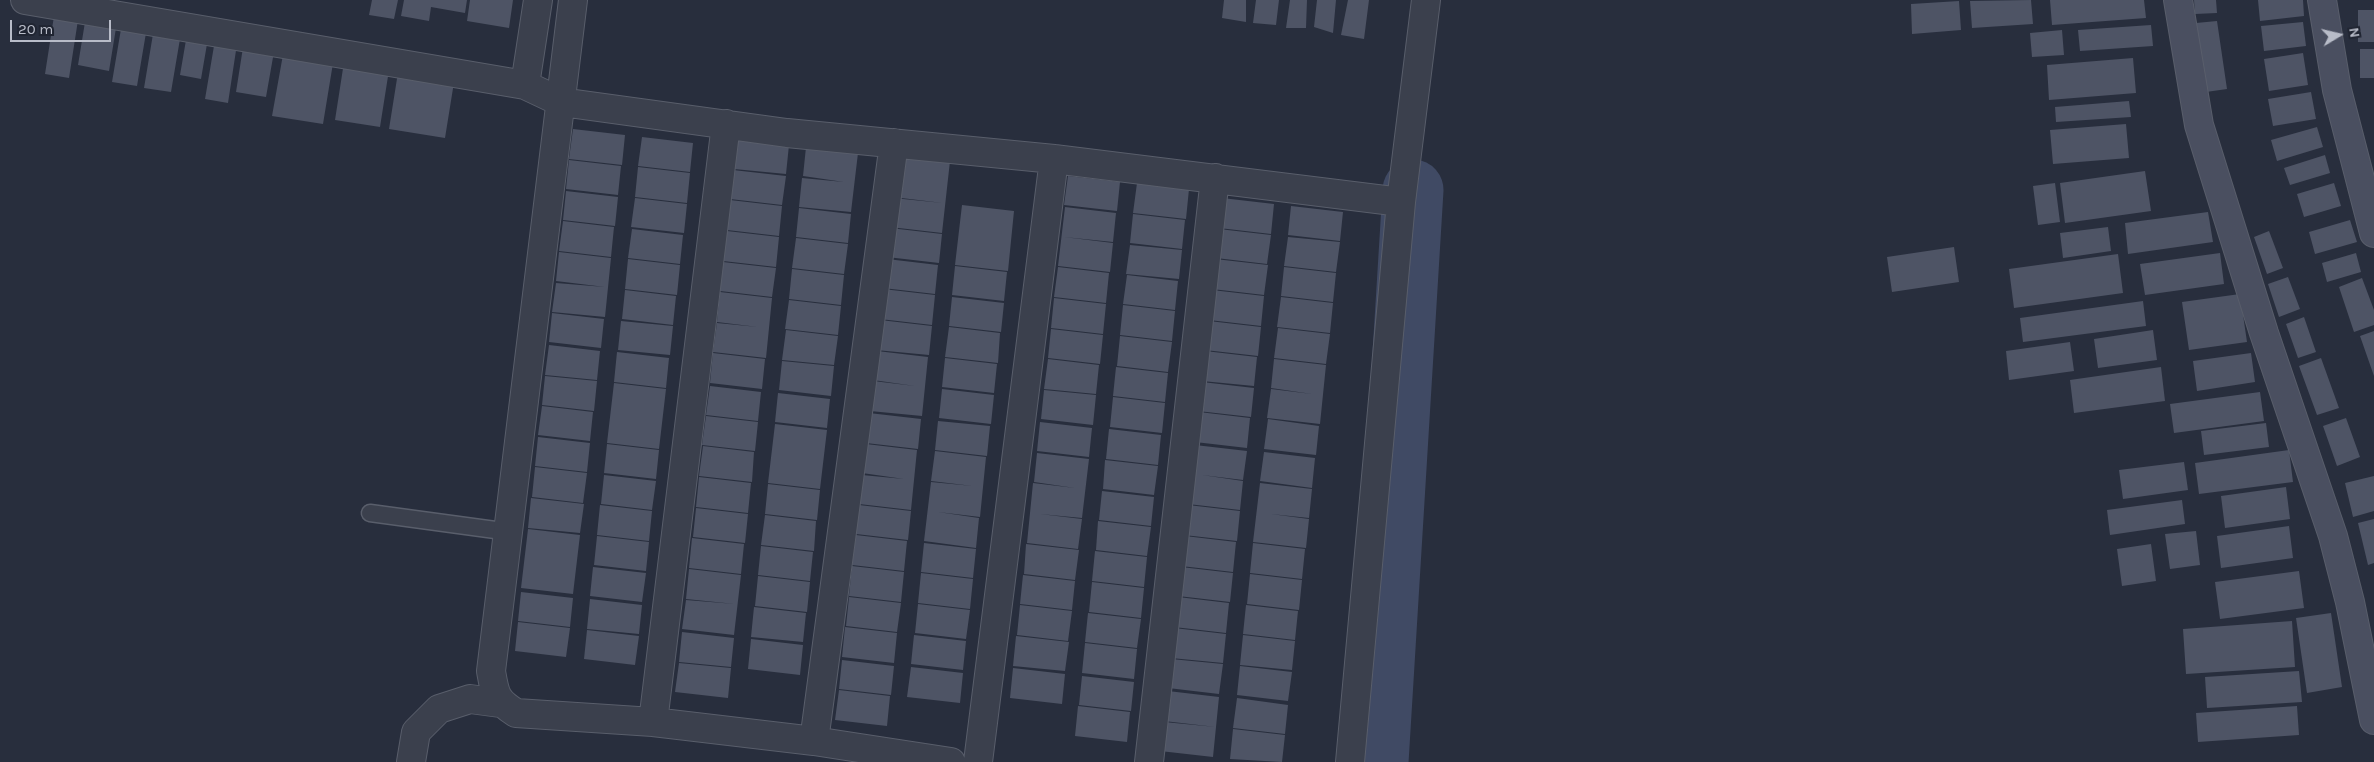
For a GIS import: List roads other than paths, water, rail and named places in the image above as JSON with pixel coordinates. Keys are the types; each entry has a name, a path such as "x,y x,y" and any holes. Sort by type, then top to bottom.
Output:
{"street":[{"path":"25,0 69,4 525,85 561,102 787,133 1054,159 1400,202"},
{"path":"525,85 538,0"},
{"path":"500,702 494,687 492,671 573,0"},
{"path":"1350,762 1400,202 1426,0"},
{"path":"2178,0 2199,125 2264,333 2333,536 2350,602 2374,720"},
{"path":"2322,0 2337,90 2374,234"},
{"path":"653,722 726,124"},
{"path":"814,741 894,143"},
{"path":"978,762 1054,159"},
{"path":"1149,762 1214,178"},
{"path":"411,762 416,732 439,709 470,699 500,702 516,712 653,722 814,741 951,762"}],"lane":[{"path":"370,513 510,532"}],"waterway":[{"path":"1378,762 1413,190"}]}
